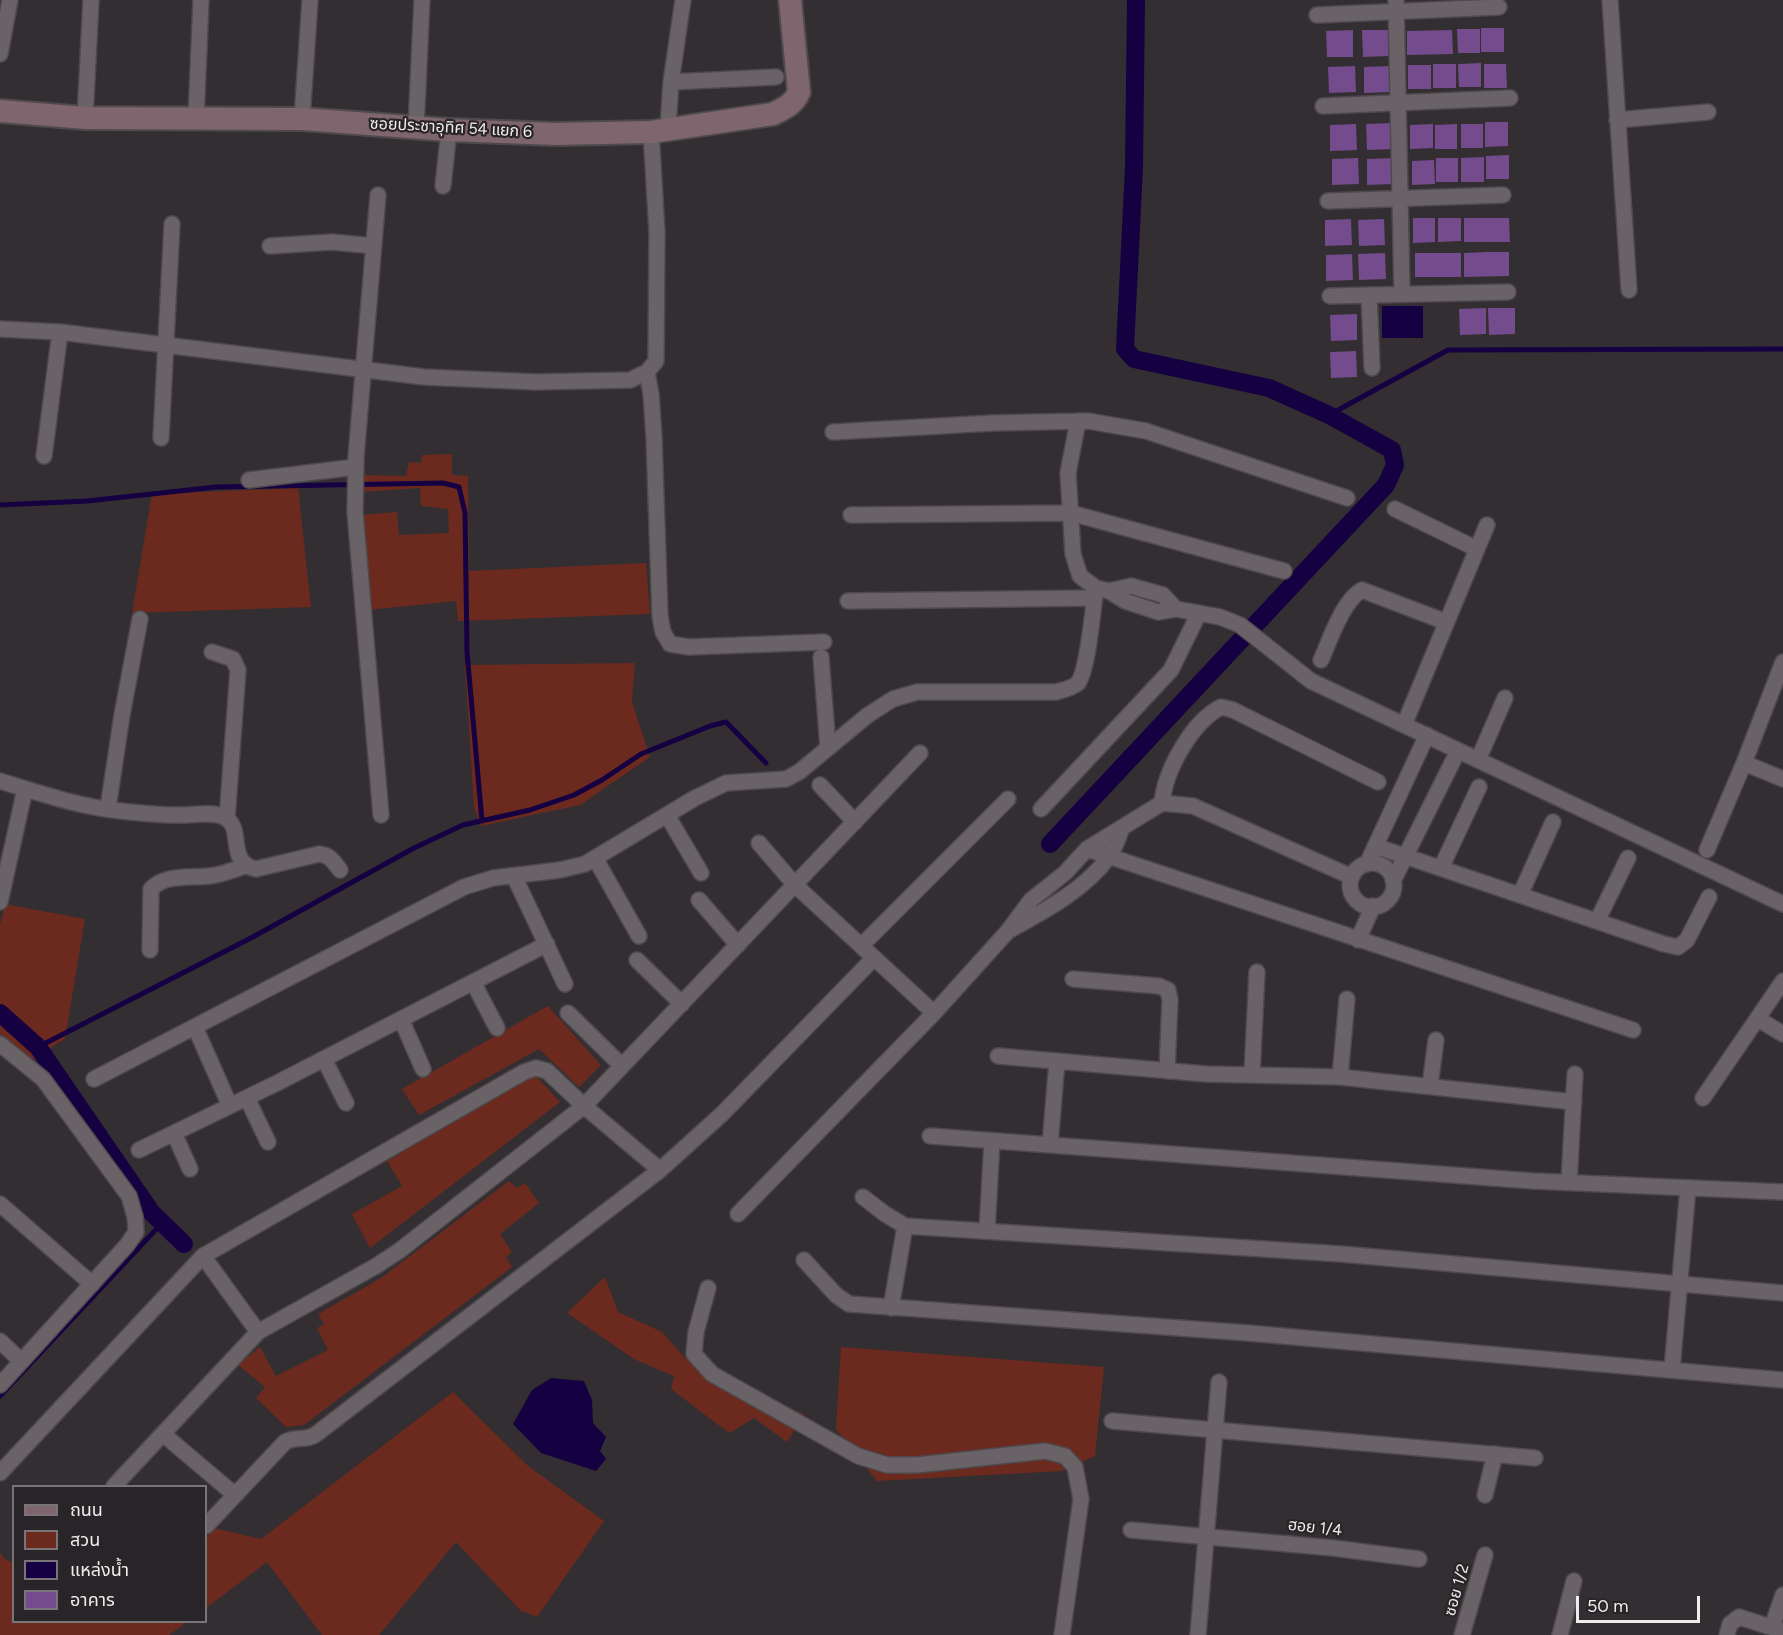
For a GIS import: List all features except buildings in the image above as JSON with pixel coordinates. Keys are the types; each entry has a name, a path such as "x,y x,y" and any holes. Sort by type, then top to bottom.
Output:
{"street":[{"path":"0,54 10,0"},
{"path":"85,118 91,0"},
{"path":"196,119 201,0"},
{"path":"302,119 310,0"},
{"path":"416,127 422,0"},
{"path":"0,329 60,332 424,377 536,382 630,380 647,372 656,360 660,130 671,82 683,0"},
{"name":"ซอยประชาอุทิศ 54 แยก 6","path":"0,111 85,118 302,119 449,130 556,134 660,130 773,114 788,107 799,92 790,0"},
{"path":"1610,0 1629,290"},
{"path":"1317,15 1397,6 1498,7"},
{"path":"1397,6 1402,294"},
{"path":"671,82 776,77"},
{"path":"1323,106 1510,98"},
{"path":"1617,120 1708,112"},
{"path":"443,186 449,130"},
{"path":"378,195 363,369 355,512 381,815"},
{"path":"1328,201 1503,195"},
{"path":"161,438 172,224"},
{"path":"270,246 332,242 374,246"},
{"path":"1330,296 1508,292"},
{"path":"1369,295 1372,368"},
{"path":"44,456 60,332"},
{"path":"647,372 654,437 660,616 663,632 670,644 823,650 828,748"},
{"path":"1078,421 1068,473 1076,568 1080,576 1100,592"},
{"path":"832,432 993,423 1088,421 1146,431 1347,498"},
{"path":"249,480 356,471"},
{"path":"1395,509 1477,549"},
{"path":"851,515 1071,513 1284,571"},
{"path":"1404,724 1487,525"},
{"path":"848,601 1100,592 1131,586 1163,595 1176,609 1231,620 1240,625 1311,681 1783,904"},
{"path":"1321,660 1348,603 1354,594 1362,590 1446,622"},
{"path":"94,1079 464,887 493,878 560,870 585,864 695,798 726,783 786,779 799,772 868,715 893,699 917,692 1056,692 1070,688 1078,683 1086,661 1100,592"},
{"path":"1041,809 1171,670 1199,613"},
{"path":"108,808 140,619"},
{"path":"212,652 233,660 238,670 227,819"},
{"path":"1707,849 1744,763 1783,662"},
{"path":"1478,760 1505,698"},
{"path":"1162,802 1164,787 1174,759 1210,713 1221,706 1378,782"},
{"path":"1367,864 1427,735"},
{"path":"1394,881 1386,868 1374,863 1360,866 1350,884 1354,897 1365,905 1380,905 1391,895 1394,881 1458,750"},
{"path":"115,1485 258,1332 399,1251 584,1106 920,753"},
{"path":"1744,763 1783,779"},
{"path":"0,781 55,798 118,811 218,815 227,819 233,826 239,859 245,866"},
{"path":"820,785 855,822"},
{"path":"1441,868 1479,787"},
{"path":"0,902 26,789"},
{"path":"861,946 1008,799"},
{"path":"738,1214 934,1013 1008,931 1030,900 1065,873 1087,849 1162,802 1193,806 1352,877"},
{"path":"667,815 701,873"},
{"path":"1520,895 1553,822"},
{"path":"1008,931 1043,912 1087,882 1110,856 1122,828"},
{"path":"759,843 795,885 934,1013"},
{"path":"1375,846 1678,947 1687,940 1709,897"},
{"path":"1087,849 1633,1030"},
{"path":"150,950 151,889 158,882 211,876 245,866 256,868 318,854 332,859 340,870"},
{"path":"595,858 639,936"},
{"path":"1598,921 1628,858"},
{"path":"514,876 565,984"},
{"path":"699,900 738,945"},
{"path":"1358,940 1373,906"},
{"path":"139,1150 247,1098 547,944"},
{"path":"207,1525 285,1442 295,1438 315,1436 660,1170 722,1114 874,958"},
{"path":"637,960 682,1004"},
{"path":"1252,1075 1257,972"},
{"path":"1073,979 1159,986 1168,990 1170,1000 1167,1071"},
{"path":"1703,1098 1783,981"},
{"path":"473,982 497,1028"},
{"path":"1340,1077 1347,999"},
{"path":"568,1012 622,1066"},
{"path":"401,1019 423,1069"},
{"path":"1758,1019 1783,1034"},
{"path":"195,1027 230,1106"},
{"path":"1430,1086 1436,1040"},
{"path":"0,1044 43,1079 129,1196 135,1217 136,1232 127,1245 0,1385"},
{"path":"998,1056 1167,1071 1340,1077 1574,1102"},
{"path":"324,1059 346,1103"},
{"path":"1050,1144 1057,1062"},
{"path":"0,1473 203,1256 524,1071 536,1068 547,1071 584,1106 660,1170"},
{"path":"1569,1182 1575,1074"},
{"path":"247,1098 268,1142"},
{"path":"174,1133 190,1169"},
{"path":"930,1137 1521,1180 1783,1192"},
{"path":"987,1230 992,1141"},
{"path":"1672,1369 1688,1188"},
{"path":"863,1197 905,1226 1341,1254 1783,1293"},
{"path":"0,1204 92,1284"},
{"path":"891,1308 905,1226"},
{"path":"203,1256 258,1332"},
{"path":"804,1260 842,1300 849,1304 1248,1333 1783,1380"},
{"path":"708,1288 696,1332 694,1354 712,1374 858,1456 887,1465 917,1466 1045,1451 1065,1456 1076,1467 1081,1499 1062,1635"},
{"path":"0,1341 21,1361"},
{"path":"1197,1635 1220,1382"},
{"path":"1112,1421 1535,1458"},
{"path":"163,1434 234,1495"},
{"path":"1485,1495 1495,1454"},
{"name":"ฮอย 1/4","path":"1131,1530 1333,1548 1419,1559"},
{"name":"ซอย 1/2","path":"1462,1635 1485,1555"},
{"path":"1560,1635 1574,1581"},
{"path":"1727,1635 1730,1624 1739,1617 1778,1629 1783,1595"}],"green space":[{"path":"452,454 452,475 468,476 469,571 646,563 650,614 458,621 456,601 368,610 359,515 397,512 399,535 449,533 448,509 421,506 420,488 361,492 362,475 406,476 409,462 421,463 422,455"},
{"path":"298,488 311,607 132,613 152,494"},
{"path":"635,663 632,702 650,757 580,805 481,826 474,808 465,665"},
{"path":"5,904 85,919 65,1039 50,1048 39,1061 18,1052 0,1037 0,925"},
{"path":"548,1006 601,1065 579,1087 539,1049 419,1115 402,1089"},
{"path":"535,1075 560,1102 370,1248 352,1214 402,1186 387,1161"},
{"path":"509,1181 517,1188 525,1183 539,1203 500,1234 512,1252 506,1257 512,1267 304,1425 286,1427 256,1398 265,1387 238,1365 260,1347 276,1376 328,1350 317,1328 324,1324 318,1314 381,1278"},
{"path":"605,1277 618,1312 662,1332 685,1358 728,1388 770,1399 804,1414 787,1442 754,1418 730,1433 671,1389 674,1376 634,1359 567,1313"},
{"path":"841,1347 1104,1367 1095,1456 1062,1471 877,1481 836,1429"},
{"path":"453,1392 528,1466 604,1521 537,1617 521,1611 456,1542 379,1635 322,1635 267,1562 207,1607 207,1538 214,1528 261,1539"},
{"path":"0,1553 12,1562 12,1623 186,1623 169,1635 0,1635"}],"water":[{"path":"1382,306 1423,306 1423,338 1382,338"},
{"path":"551,1378 584,1381 592,1400 593,1423 606,1437 600,1451 606,1459 596,1471 541,1453 513,1424 532,1390"}],"waterway":[{"path":"1050,844 1386,485 1395,465 1392,450 1329,415 1269,388 1134,359 1125,349 1134,167 1136,0"},
{"path":"1329,415 1448,350 1783,349"},
{"path":"0,505 87,501 216,487 443,483 459,487 465,513 467,652 482,821"},
{"path":"38,1047 251,938 414,848 463,825 530,810 574,795 602,780 641,754 710,726 726,722 766,763"},
{"path":"0,1013 38,1047 152,1213 184,1244"},
{"path":"0,1396 162,1223"}]}
